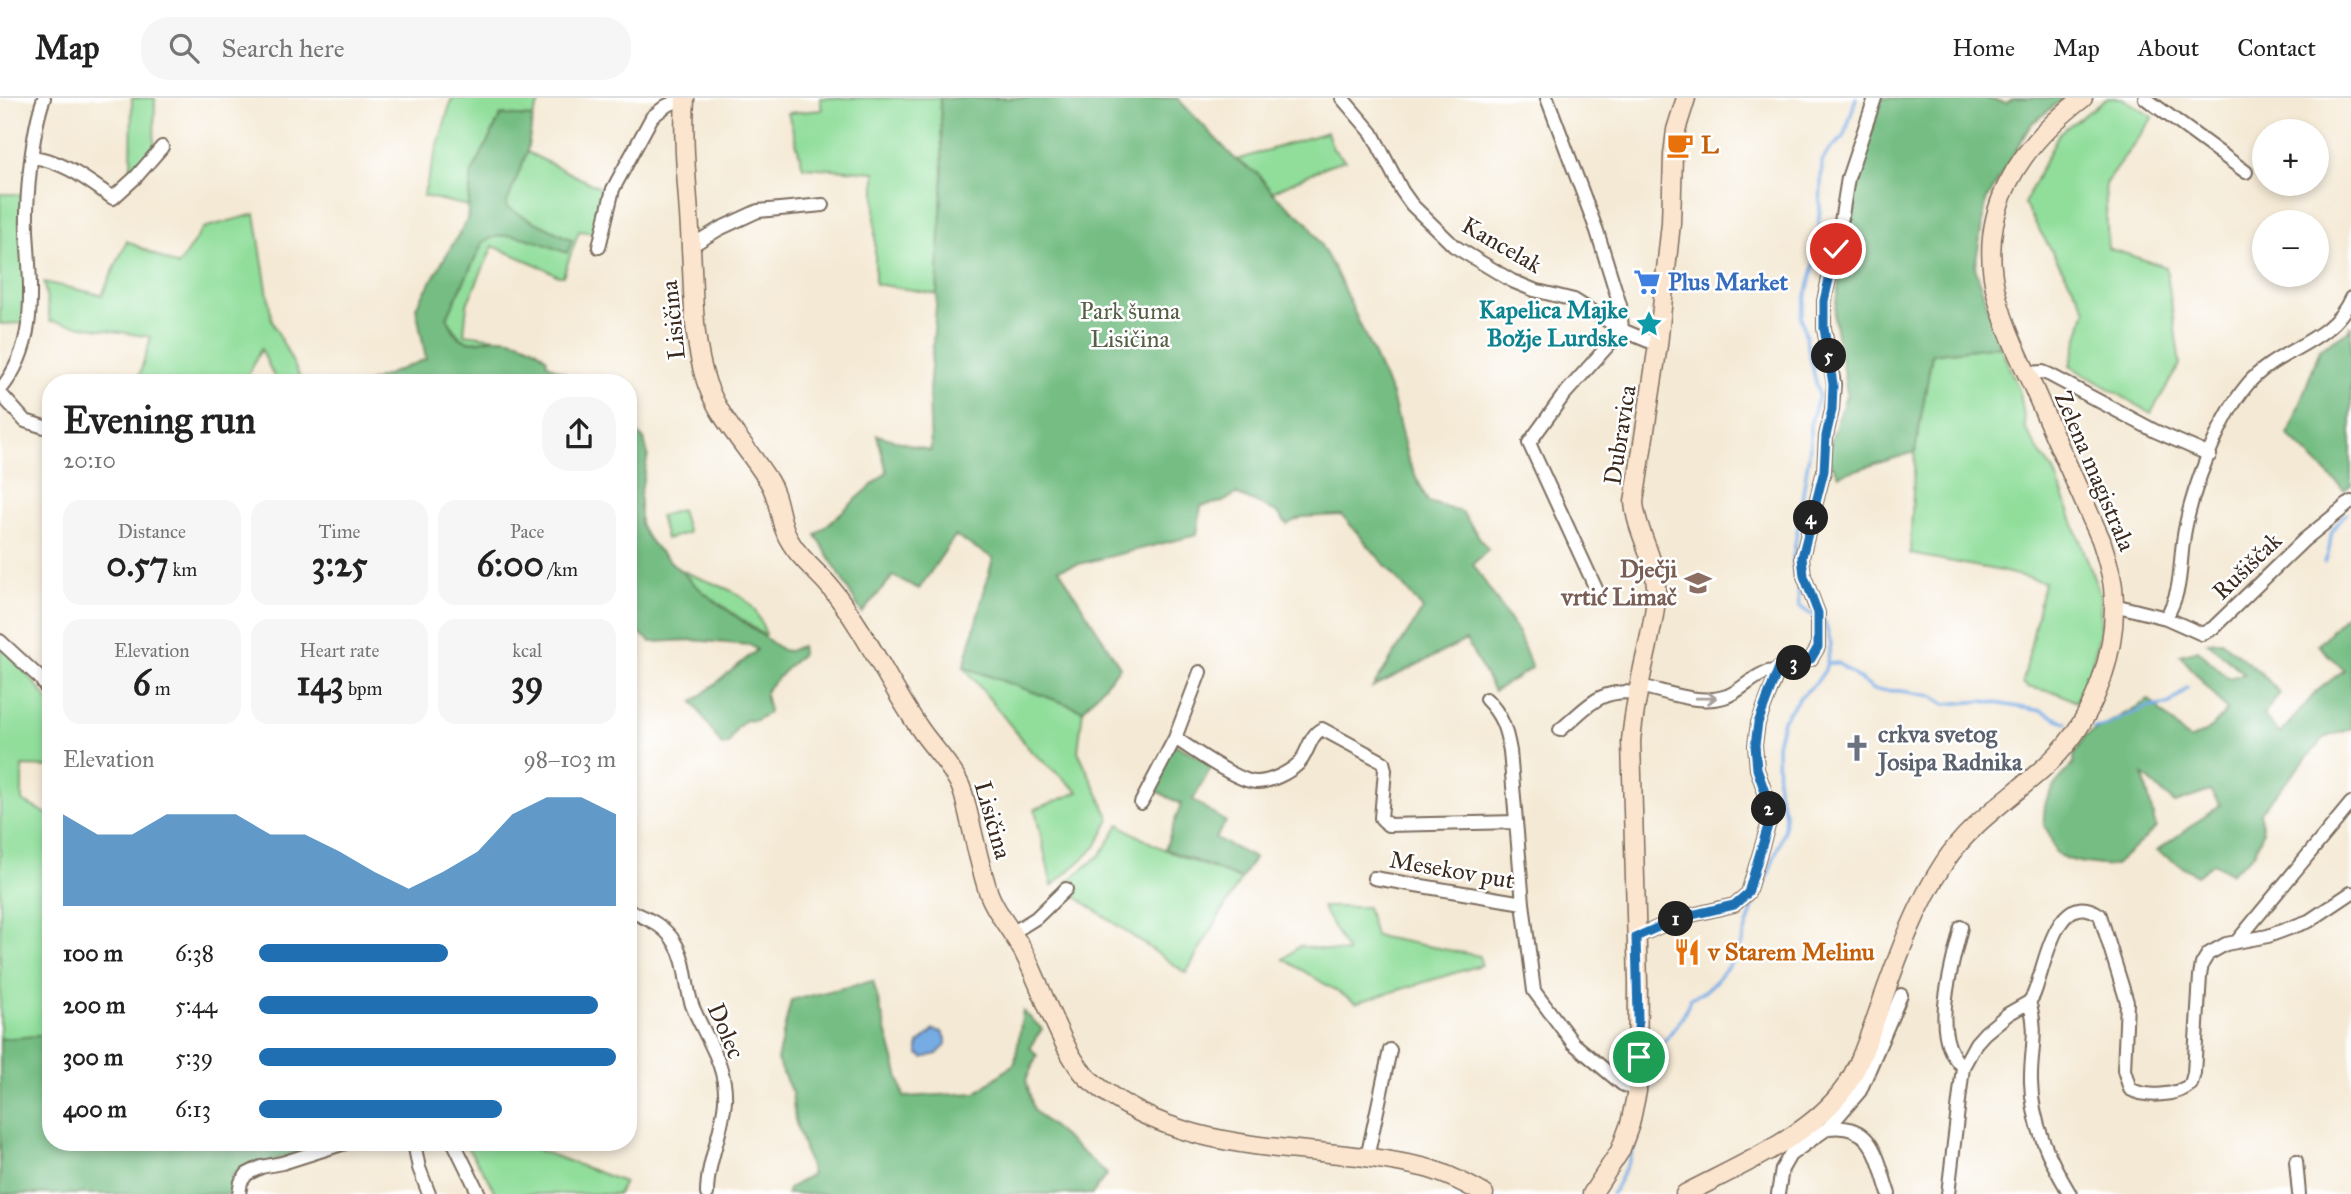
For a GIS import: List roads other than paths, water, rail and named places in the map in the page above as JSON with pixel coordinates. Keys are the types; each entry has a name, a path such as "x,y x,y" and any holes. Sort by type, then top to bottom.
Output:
{"street":[{"path":"42,426 25,421 0,391 11,377 26,341 32,290 27,228 32,157 44,98"},
{"name":"Lisičina","path":"600,247 613,188 652,117 666,106 684,98 683,140 694,314 698,349 706,381 718,407 774,489 790,543 841,600 921,730 942,755 960,784 991,899 1023,951 1080,1070 1090,1080 1128,1105 1168,1127 1243,1144 1424,1167 1484,1194"},
{"name":"Kancelak","path":"1342,98 1372,133 1412,205 1454,246 1512,281 1534,290 1574,300 1622,330 1658,345"},
{"path":"1547,98 1597,231 1620,304 1622,330 1563,396 1529,443 1597,591"},
{"name":"Dubravica","path":"1592,1194 1620,1151 1630,1124 1637,1091 1639,1057 1631,741 1656,607 1656,583 1651,559 1636,520 1634,502 1658,345 1671,223 1676,130 1686,98"},
{"path":"1636,937 1679,918 1734,905 1748,893 1770,819 1767,798 1757,769 1755,745 1758,723 1777,671 1784,664 1802,662 1814,656 1818,647 1818,620 1804,576 1802,557 1824,471 1826,436 1832,410 1833,384 1824,328 1824,301 1848,178 1875,98"},
{"name":"Zelena magistrala","path":"1685,1194 1781,1143 1815,1118 1846,1087 1865,1048 1915,915 1945,861 1962,839 2053,760 2082,723 2100,684 2110,644 2113,605 2110,570 2101,541 2005,324 1992,274 1990,250 1995,216 2007,182 2040,134 2083,98"},
{"path":"2145,98 2246,172"},
{"path":"32,157 51,159 113,198 162,147"},
{"name":"Lisičina","path":"691,246 719,229 758,211 823,205"},
{"name":"Rušiščak","path":"2166,618 2180,586 2183,541 2189,512 2218,432 2246,385 2271,362 2320,336 2343,312 2351,298"},
{"path":"2027,373 2050,374 2145,426 2210,455"},
{"name":"Rušiščak","path":"2113,605 2166,618 2202,634 2213,628 2304,540 2351,502"},
{"path":"0,641 42,681"},
{"path":"1560,730 1606,694 1639,689 1713,700 1731,695 1766,671 1777,671"},
{"path":"1141,803 1175,738 1200,672"},
{"name":"Mesekov put","path":"1486,699 1498,711 1506,726 1534,991 1573,1043 1622,1084 1637,1091"},
{"name":"Mesekov put","path":"1175,738 1238,777 1256,783 1287,772 1300,763 1317,732 1322,729 1383,762 1385,770 1381,818 1388,825 1516,822"},
{"path":"2238,940 2351,803"},
{"name":"Mesekov put","path":"1374,878 1523,904"},
{"path":"1012,933 1036,918 1066,889"},
{"path":"1948,1194 1963,1067 1976,1043 1985,1033 2008,1014 2029,1002 2058,926 2072,913 2092,909 2100,915 2105,925 2109,947 2127,1002 2124,1060 2127,1084 2134,1091 2145,1094 2185,1089 2191,1084 2202,964 2212,950 2238,940 2268,936 2309,920 2351,893"},
{"name":"Dolec","path":"637,914 652,920 675,942 683,962 692,1006 721,1069 725,1099 723,1119 710,1164 707,1194"},
{"path":"1961,927 1948,990 1945,1031 1952,1055 1963,1067"},
{"path":"1778,1194 1782,1169 1790,1155 1828,1128 1860,1091 1901,995"},
{"path":"2029,1002 2035,1023 2031,1080 2037,1124 2043,1144 2070,1194"},
{"path":"1367,1158 1390,1050"},
{"path":"1828,1128 1850,1127 1866,1137 1889,1194"},
{"path":"239,1194 241,1182 254,1170 318,1151"},
{"path":"416,1151 429,1194"},
{"path":"458,1151 479,1194"},
{"path":"2296,1161 2299,1194"}],"water":[{"path":"934,1030 942,1032 946,1045 937,1054 923,1058 918,1053 918,1044"}],"waterway":[{"name":"Dubravica","path":"1813,616 1799,606 1793,558 1810,448 1810,425 1819,396 1801,316 1818,249 1822,162 1828,151 1844,137 1856,98"},
{"path":"2325,562 2332,532 2347,513"},
{"name":"Dubravica","path":"1612,1194 1629,1161 1665,1040 1682,1018 1691,998 1714,983 1734,959 1784,831 1785,813 1778,790 1777,744 1783,720 1825,670 1831,644 1825,622 1820,619"},
{"path":"1827,664 1838,663 1874,690 1932,696 1945,704 1983,701 2042,711 2066,723"},
{"path":"2094,728 2144,708 2170,704 2187,688"}],"place":[{"name":"L","path":"1680,145"},
{"name":"Plus Market","path":"1647,282"},
{"name":"Kapelica Majke Božje Lurdske","path":"1649,324"},
{"name":"Dječji vrtić Limač","path":"1698,583"},
{"name":"crkva svetog Josipa Radnika","path":"1857,748"},
{"name":"v Starem Melinu","path":"1687,952"}],"park label":[{"name":"Park šuma Lisičina","path":"1130,325"}]}
